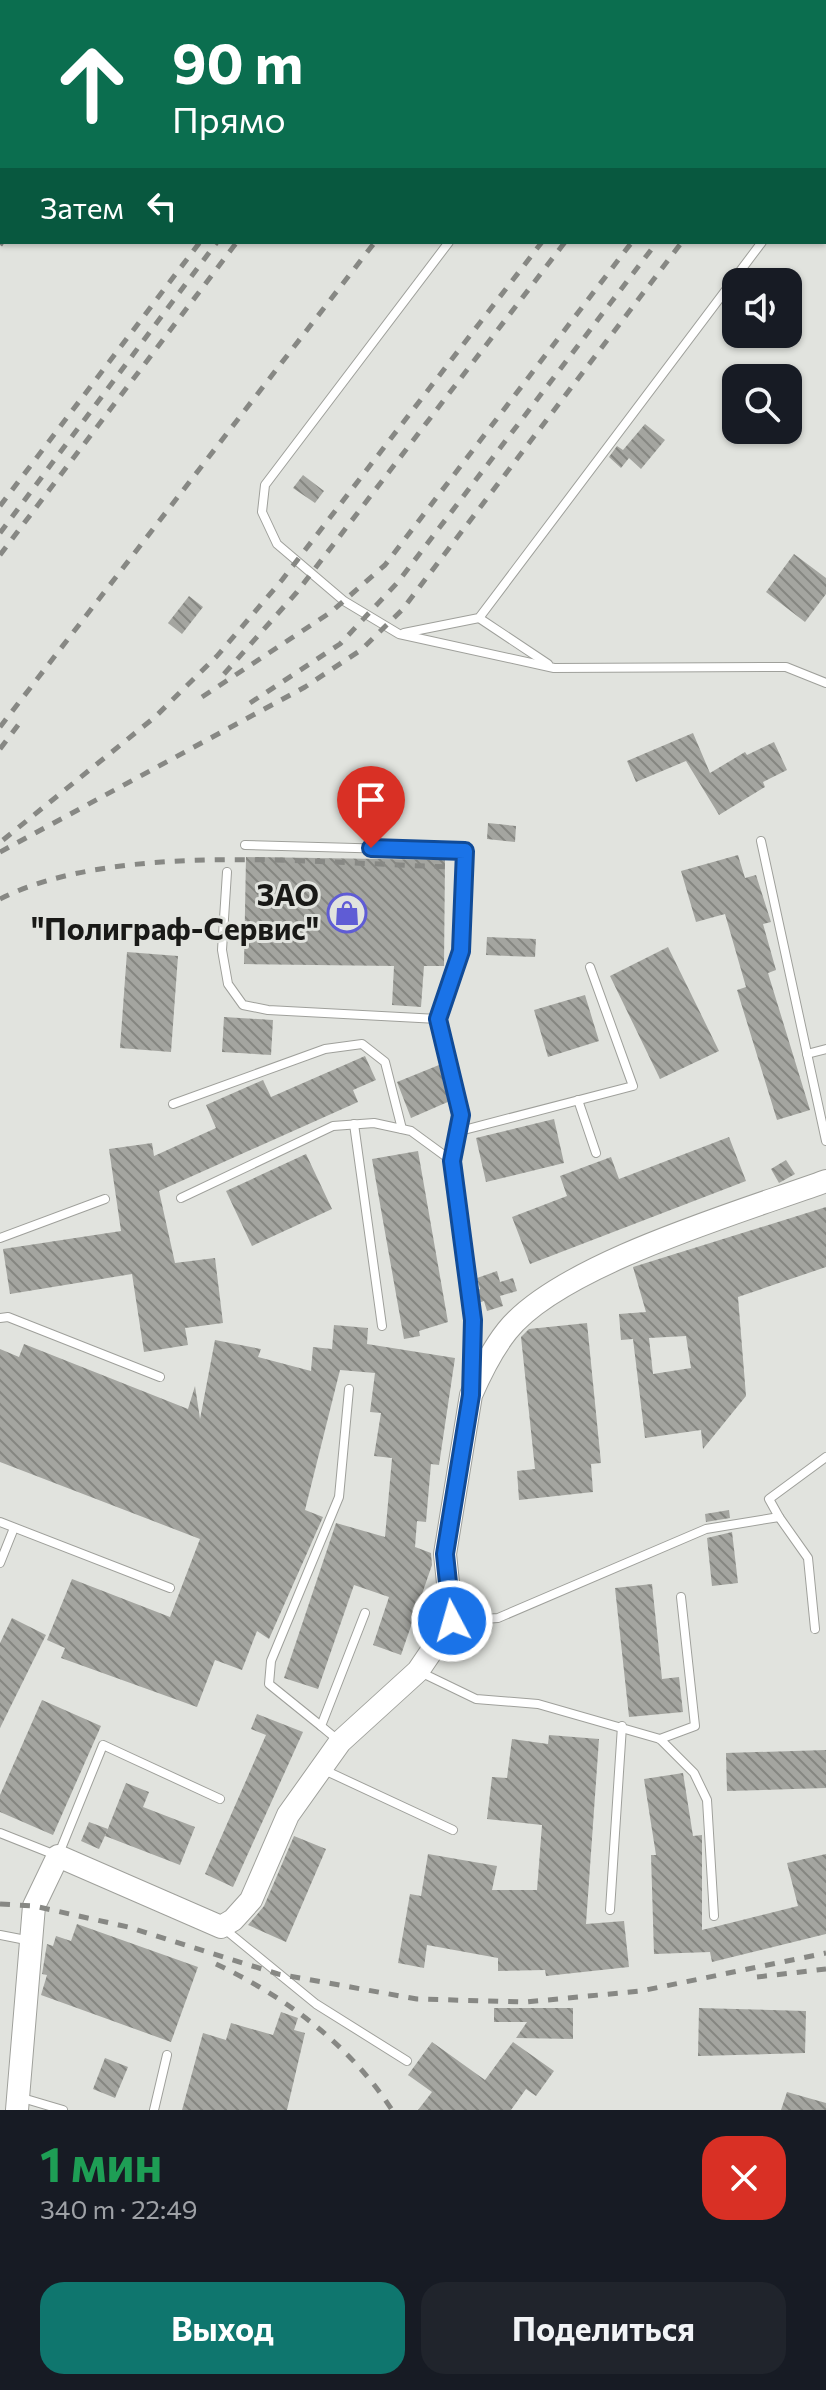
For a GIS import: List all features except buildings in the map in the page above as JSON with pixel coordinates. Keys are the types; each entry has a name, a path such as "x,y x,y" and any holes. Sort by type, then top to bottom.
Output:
{"street":[{"path":"17,2103 34,1906 58,1856 221,1927 233,1920 251,1900 288,1815 340,1742 418,1671 452,1621 445,1554 471,1395 508,1329 547,1296 652,1245 826,1181"}],"lane":[{"path":"447,244 265,485 262,512 277,544 344,601 399,634 554,668 786,667 826,683"},
{"path":"399,634 479,618 760,244"},
{"path":"479,618 554,668"},
{"path":"761,841 826,1141"},
{"path":"245,845 465,851 461,951 438,1019 461,1115 452,1161 473,1320 471,1395"},
{"path":"227,872 222,950 228,984 243,1005 268,1010 438,1019"},
{"path":"460,1131 633,1086 590,967"},
{"path":"173,1104 325,1049 362,1044 385,1062 402,1129"},
{"path":"807,1054 826,1049"},
{"path":"578,1100 596,1153"},
{"path":"181,1198 333,1126 374,1123 411,1131 452,1161"},
{"path":"354,1124 382,1326"},
{"path":"0,1238 105,1199"},
{"path":"0,1318 8,1317 160,1377"},
{"path":"340,1742 269,1684 271,1661 339,1497 349,1389"},
{"path":"815,1629 808,1558 769,1499 826,1457"},
{"path":"452,1621 498,1618 706,1529 779,1517"},
{"path":"0,1522 170,1588"},
{"path":"0,1563 14,1528"},
{"path":"660,1739 695,1726 681,1597"},
{"path":"321,1726 365,1613"},
{"path":"418,1671 476,1699 538,1704 660,1739 694,1773 707,1800 714,1916"},
{"path":"610,1910 622,1726"},
{"path":"0,1833 58,1856 103,1745 220,1799"},
{"path":"321,1769 453,1830"},
{"path":"221,1927 316,2004 407,2061"},
{"path":"0,1935 31,1941"},
{"path":"154,2110 167,2055"},
{"path":"17,2103 63,2110"}],"railway":[{"path":"0,506 198,244"},
{"path":"0,533 216,244"},
{"path":"0,555 235,244"},
{"path":"0,727 373,244"},
{"path":"3,840 155,717 217,656 282,580 540,244"},
{"path":"224,674 297,592 563,244"},
{"path":"202,697 331,612 385,565 630,244"},
{"path":"250,703 340,644 398,582 655,244"},
{"path":"0,852 305,687 361,650 402,610 680,244"},
{"path":"0,749 22,720"},
{"path":"0,899 48,881 102,869 160,862 283,860 453,867"},
{"path":"0,1904 34,1906 128,1927 278,1974 417,1999 526,2002 641,1991 826,1953"},
{"path":"216,1964 267,1992 314,2025 357,2064 392,2110"},
{"path":"757,1977 826,1969"}],"place":[{"name":"ЗАО \"Полиграф-Сервис\"","path":"347,913"}],"route":[{"path":"371,848 465,851 461,951 438,1019 461,1115 452,1161 473,1320 471,1395 445,1554 452,1621"}]}
